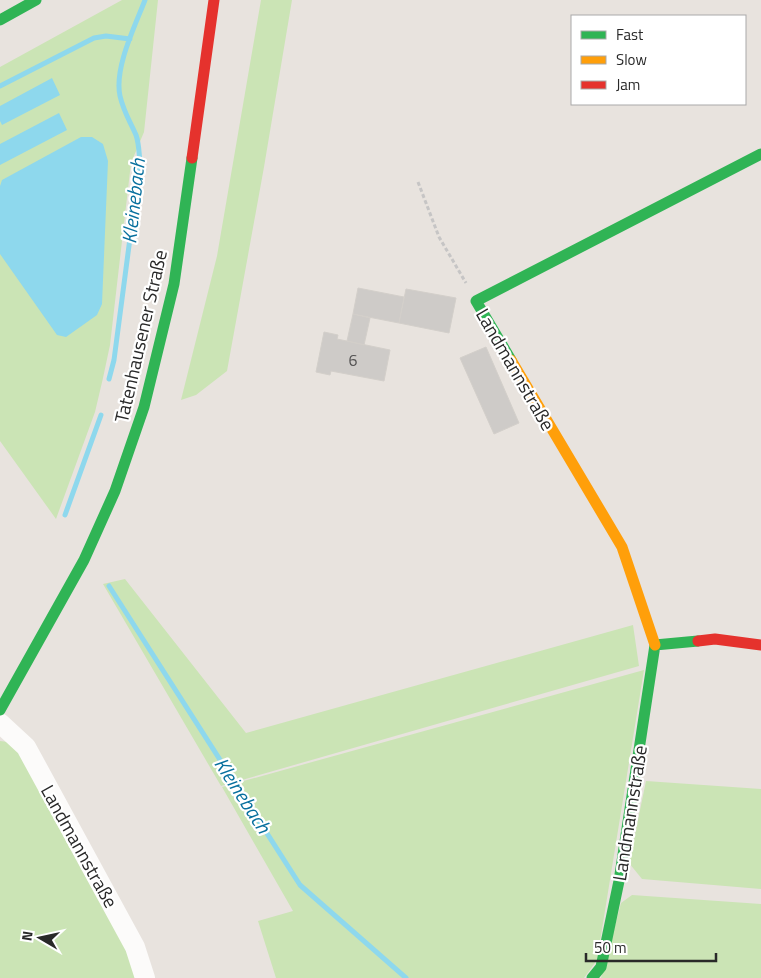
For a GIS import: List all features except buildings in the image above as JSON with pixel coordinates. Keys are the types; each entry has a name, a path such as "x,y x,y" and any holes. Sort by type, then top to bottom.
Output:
{"main road":[{"path":"0,20 36,0"},
{"name":"Tatenhausener Straße","path":"0,710 84,560 115,491 144,407 174,284 214,0"},
{"name":"Landmannstraße","path":"592,978 601,967 619,881 655,645 622,547 476,301 761,154"},
{"path":"655,645 715,639 761,645"}],"street":[{"name":"Landmannstraße","path":"0,723 26,747 136,947 145,978"}],"path":[{"path":"418,182 439,237 476,301"}],"green space":[{"path":"122,0 158,0 144,132 131,163 110,345 103,378 95,412 56,519 0,441 0,67"},
{"path":"261,0 292,0 227,371 196,395 181,400 217,256"},
{"path":"125,579 246,733 633,625 639,666 221,786 103,584"},
{"path":"644,670 597,960 584,978 276,978 258,921 293,911 222,787"},
{"path":"0,741 16,743 129,951 137,978 0,978"},
{"path":"646,781 761,789 761,889 642,879 629,863"},
{"path":"632,895 761,904 761,978 601,978 621,903"}],"water":[{"path":"52,78 60,95 2,125 0,121 0,106"},
{"path":"59,113 67,130 0,165 0,144"},
{"path":"81,137 92,137 103,144 108,161 102,304 97,315 66,337 57,335 0,254 0,186 2,180"}],"waterway":[{"name":"Kleinebach","path":"109,379 114,360 140,162 137,138 120,96 120,73 126,47 145,0"},
{"path":"0,86 94,38 106,36 130,39"},
{"name":"Kleinebach","path":"65,515 101,415"},
{"name":"Kleinebach","path":"109,586 300,885 406,978"}],"traffic: fast":[{"path":"0,20 36,0"},
{"path":"511,360 476,301 761,154"},
{"path":"0,710 84,560 115,491 144,407 174,284 192,158"},
{"path":"592,978 601,967 619,881 655,645 698,641"}],"traffic: slow":[{"path":"511,360 622,547 655,645"}],"traffic: jam":[{"path":"192,158 214,0"},
{"path":"698,641 715,639 761,645"}]}
